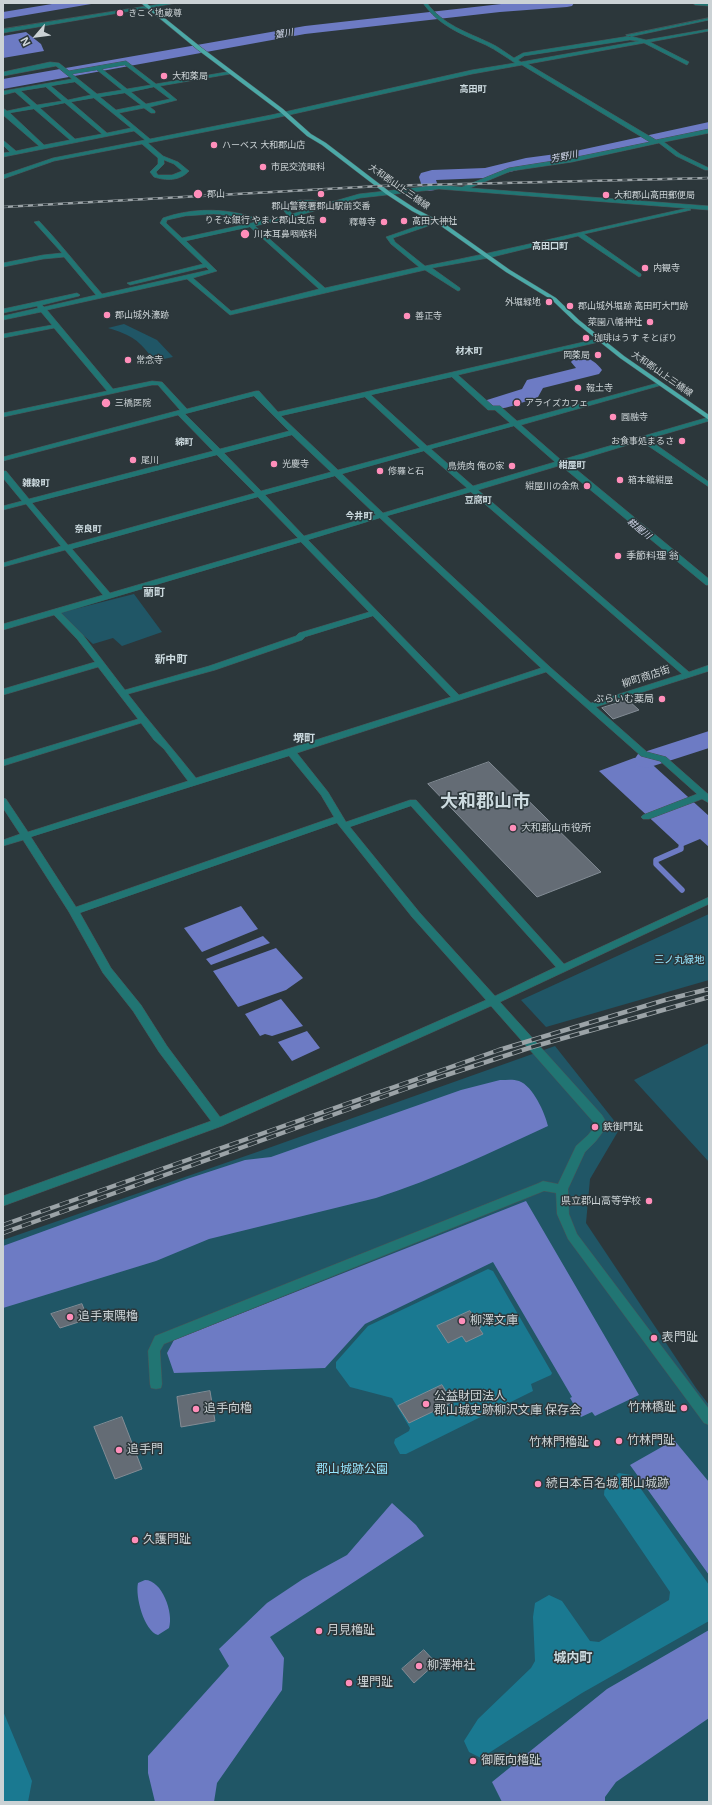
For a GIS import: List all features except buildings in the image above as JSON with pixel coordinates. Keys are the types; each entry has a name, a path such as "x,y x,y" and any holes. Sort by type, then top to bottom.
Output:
{"main road":[{"name":"大和郡山上三橋線","path":"143,3 199,48 281,110 309,135 324,144 388,192 435,222 443,225 508,271 554,299 601,340 709,418"}],"street":[{"path":"3,31 175,3"},
{"path":"424,3 432,13 438,17 438,19 461,33 484,42 648,138 707,169"},
{"path":"695,3 709,5"},
{"path":"624,38 625,36 709,19"},
{"path":"3,177 44,162 284,114 413,84 519,62 647,42 709,30"},
{"path":"519,62 517,58 523,55 624,38 638,39 647,42 687,63"},
{"path":"68,73 126,62 174,100 115,112"},
{"path":"3,74 50,64 57,64 136,129 161,157 176,163 186,171 180,175 167,178 156,176 153,172 161,164 161,157"},
{"path":"98,68 153,112"},
{"path":"4,112 230,72"},
{"path":"3,93 76,80"},
{"path":"48,85 106,135"},
{"path":"17,90 74,141"},
{"path":"4,112 43,147"},
{"path":"3,155 136,129"},
{"path":"462,189 509,170 572,160 709,131"},
{"path":"3,142 14,153"},
{"path":"181,240 291,216 359,196 440,187 709,208"},
{"path":"291,216 285,208 290,204 316,201 327,205"},
{"path":"189,277 230,313 324,290 370,282 426,268 488,256 594,230 700,207"},
{"path":"3,318 214,271 163,223 165,219 185,214 223,213 247,215 261,222"},
{"path":"37,222 63,250 66,256 101,297"},
{"path":"435,222 389,237 392,243 458,289"},
{"path":"250,224 324,290"},
{"path":"580,234 639,275"},
{"path":"3,264 43,257 66,256"},
{"path":"3,311 207,265"},
{"path":"37,304 112,391"},
{"path":"3,336 55,326"},
{"path":"276,415 601,340"},
{"path":"453,374 553,460 573,471 709,583"},
{"path":"3,416 112,391 152,383 160,384 182,412 218,451 260,493 374,614 457,698"},
{"path":"3,565 260,493 514,426 660,384"},
{"path":"3,459 256,392 276,415 336,473 547,669 644,754 663,759 706,797"},
{"path":"366,394 426,449 688,675"},
{"path":"3,618 6,626 384,516 709,418"},
{"path":"3,508 295,432"},
{"path":"642,439 709,485"},
{"path":"559,464 562,469 709,590"},
{"path":"3,473 108,596"},
{"path":"55,611 80,637 157,738 167,747 194,782"},
{"path":"123,693 212,668 299,638 302,635 374,614"},
{"path":"3,692 101,663"},
{"name":"柳町商店街","path":"590,706 709,668"},
{"path":"3,844 547,669"},
{"path":"3,763 143,720"},
{"path":"291,752 325,794 341,823 416,915 493,1000 503,1014 598,1118 602,1126 580,1149 562,1189 563,1214 572,1236 709,1419"},
{"path":"646,817 706,797"},
{"path":"3,801 74,911 107,970 137,1008 163,1049 218,1123"},
{"path":"74,911 341,823 413,802 562,968"},
{"path":"3,1201 218,1123 493,1000 709,900"},
{"path":"156,1384 154,1351 159,1340 543,1186 562,1189"}],"green space":[{"path":"124,324 157,340 173,357 154,361 144,348 134,339 123,333 108,328"},
{"path":"134,594 162,632 122,646 113,638 93,644 59,613"},
{"name":"三ノ丸緑地","path":"709,914 709,980 546,1027 521,1000"},
{"path":"709,1043 709,1162 634,1080"},
{"name":"郡山城跡公園","path":"555,1046 620,1128 590,1179 586,1223 696,1388 709,1405 709,1802 3,1802 3,1240 260,1151"}],"shaded area":[{"path":"58,3 97,3 3,19 3,12"},
{"path":"26,32 41,44 44,51 3,58 3,36"},
{"path":"644,757 709,816 709,847 700,839 681,847 599,771 634,758"},
{"path":"241,906 258,929 202,952 184,928"},
{"path":"263,936 270,943 211,965 206,959"},
{"path":"276,948 303,978 286,990 238,1007 213,971"},
{"path":"281,999 303,1026 272,1036 265,1034 260,1036 245,1014"},
{"path":"307,1031 320,1048 292,1061 278,1042"},
{"path":"500,1080 519,1081 529,1088 538,1100 548,1126 442,1174 398,1191 376,1198 209,1239 156,1261 3,1308 3,1246 187,1179 245,1160 271,1157 461,1090"},
{"path":"526,1201 639,1395 595,1416 592,1412 581,1417 570,1398 572,1397 493,1262 365,1324 325,1368 174,1373 167,1353 174,1340"},
{"path":"488,1269 493,1271 552,1373 551,1375 531,1384 533,1391 406,1454 400,1454 394,1443 395,1439 409,1431 410,1428 392,1398 350,1387 336,1368 336,1362 368,1326"},
{"path":"674,1440 709,1482 709,1575 630,1465"},
{"path":"619,1473 631,1475 709,1585 709,1621 582,1693 481,1758 469,1752 464,1741 478,1719 531,1668 535,1661 533,1617 535,1603 549,1595 562,1601 590,1641 599,1642 669,1600 670,1592 604,1495 605,1483"},
{"path":"392,1503 416,1525 424,1536 270,1637 284,1658 282,1690 217,1783 214,1802 155,1802 148,1773 148,1756 229,1666 219,1649 267,1603 303,1579 347,1555"},
{"path":"145,1580 151,1581 157,1585 165,1598 170,1614 169,1628 158,1635 149,1627 139,1604 137,1589 138,1583"},
{"path":"709,1630 709,1718 616,1782 605,1797 605,1802 502,1802 492,1782 607,1689"},
{"path":"3,1711 32,1781 28,1802 3,1802"}],"waterway":[{"name":"蟹川","path":"3,84 305,30 500,8 567,3"},
{"name":"芳野川","path":"429,186 427,177 432,175 485,173 526,163 571,157 709,127"},
{"name":"紺屋川","path":"494,404 531,393 534,384 592,370 581,362"},
{"name":"紺屋川","path":"647,760 709,739"},
{"path":"681,847 681,849 656,860 656,864 682,890"}],"railway":[{"path":"3,207 380,186 709,178"},
{"path":"3,1225 499,1050 665,1000 709,989"},
{"path":"3,1233 419,1084 532,1047 709,997"}],"place":[{"name":"きこく地蔵尊","path":"120,13"},
{"name":"大和薬局","path":"164,76"},
{"name":"ハーベス 大和郡山店","path":"214,145"},
{"name":"市民交流眼科","path":"263,167"},
{"name":"郡山","path":"198,194"},
{"name":"郡山警察署郡山駅前交番","path":"321,194"},
{"name":"大和郡山高田郵便局","path":"606,195"},
{"name":"りそな銀行 やまと郡山支店","path":"323,220"},
{"name":"高田大神社","path":"404,221"},
{"name":"釋尊寺","path":"384,222"},
{"name":"川本耳鼻咽喉科","path":"245,234"},
{"name":"内観寺","path":"645,268"},
{"name":"外堀緑地","path":"549,302"},
{"name":"郡山城外堀跡 高田町大門跡","path":"570,306"},
{"name":"郡山城外濠跡","path":"107,315"},
{"name":"善正寺","path":"407,316"},
{"name":"菜園八幡神社","path":"650,322"},
{"name":"珈琲はうす そとぼり","path":"586,338"},
{"name":"岡薬局","path":"598,355"},
{"name":"常念寺","path":"128,360"},
{"name":"報土寺","path":"578,388"},
{"name":"三橋医院","path":"106,403"},
{"name":"アライズカフェ","path":"517,403"},
{"name":"圓融寺","path":"613,417"},
{"name":"お食事処まるさ","path":"682,441"},
{"name":"尾川","path":"133,460"},
{"name":"光慶寺","path":"274,464"},
{"name":"鳥焼肉 俺の家","path":"512,466"},
{"name":"修羅と石","path":"380,471"},
{"name":"箱本館紺屋","path":"620,480"},
{"name":"紺屋川の金魚","path":"587,486"},
{"name":"季節料理 翁","path":"618,556"},
{"name":"ぷらいむ薬局","path":"662,699"},
{"name":"大和郡山市役所","path":"513,828"},
{"name":"鉄御門趾","path":"595,1127"},
{"name":"県立郡山高等学校","path":"649,1201"},
{"name":"追手東隅櫓","path":"70,1317"},
{"name":"柳澤文庫","path":"462,1321"},
{"name":"表門趾","path":"654,1338"},
{"name":"公益財団法人 郡山城史跡柳沢文庫 保存会","path":"426,1404"},
{"name":"竹林橋趾","path":"684,1408"},
{"name":"追手向櫓","path":"196,1409"},
{"name":"竹林門趾","path":"619,1441"},
{"name":"竹林門櫓趾","path":"597,1443"},
{"name":"追手門","path":"119,1450"},
{"name":"続日本百名城 郡山城跡","path":"538,1484"},
{"name":"久護門趾","path":"135,1540"},
{"name":"月見櫓趾","path":"319,1631"},
{"name":"柳澤神社","path":"419,1666"},
{"name":"埋門趾","path":"349,1683"},
{"name":"御厩向櫓趾","path":"473,1761"}],"district":[{"name":"高田町","path":"473,89"},
{"name":"高田口町","path":"550,246"},
{"name":"材木町","path":"469,351"},
{"name":"綿町","path":"184,442"},
{"name":"紺屋町","path":"572,465"},
{"name":"雑穀町","path":"36,483"},
{"name":"豆腐町","path":"478,500"},
{"name":"今井町","path":"359,516"},
{"name":"奈良町","path":"88,529"},
{"name":"藺町","path":"154,593"},
{"name":"新中町","path":"171,660"},
{"name":"堺町","path":"304,739"},
{"name":"大和郡山市","path":"485,802"},
{"name":"城内町","path":"573,1658"}]}
